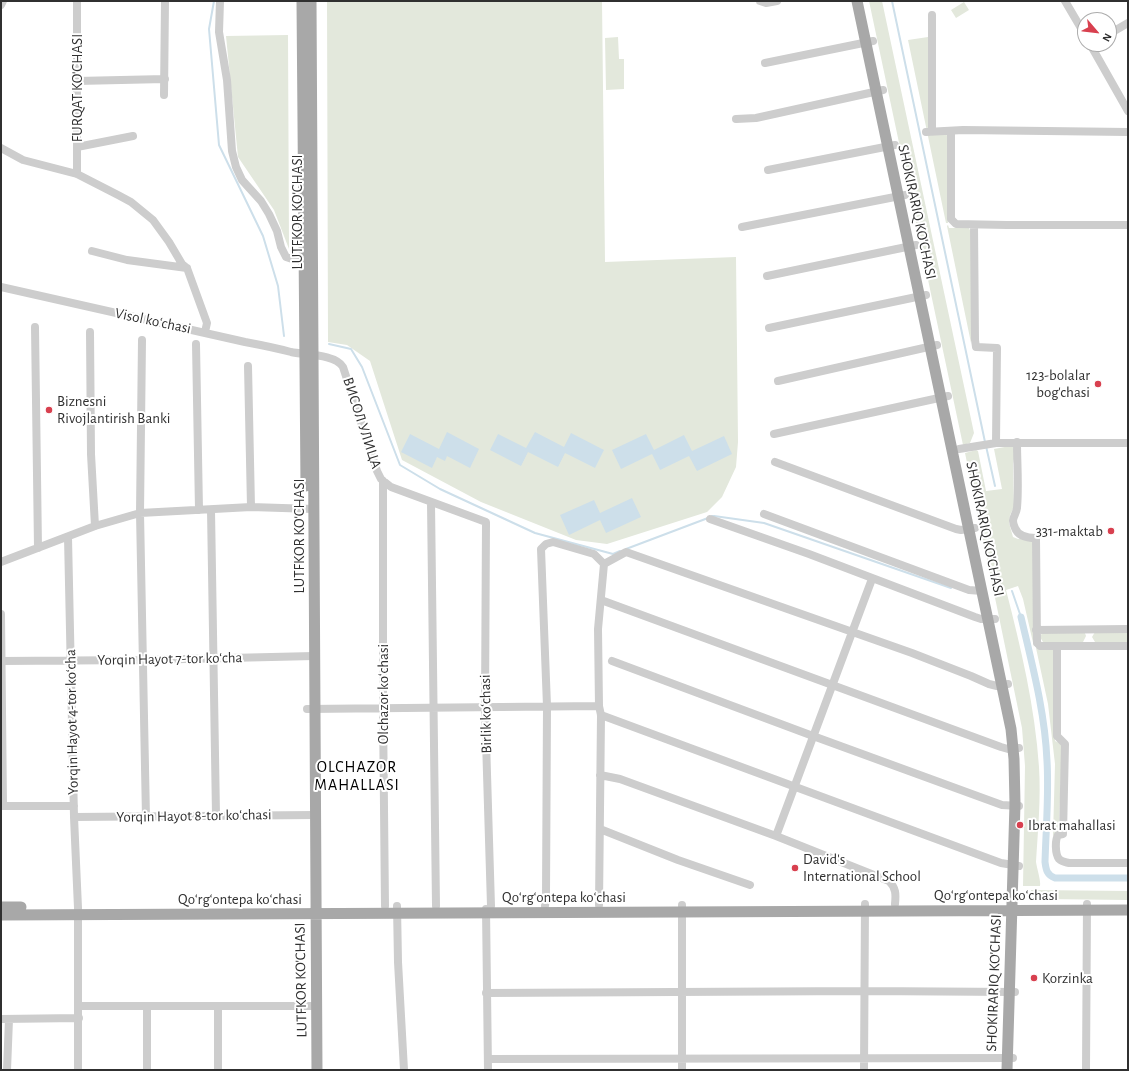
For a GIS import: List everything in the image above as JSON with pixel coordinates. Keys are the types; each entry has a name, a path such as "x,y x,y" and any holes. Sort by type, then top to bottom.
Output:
{"main road":[{"name":"LUTFKOR KO'CHASI","path":"302,1 304,260 309,354"},
{"name":"LUTFKOR KO'CHASI","path":"311,1 309,354 310,656 313,1006 317,1070"},
{"name":"SHOKIRARIQ KO'CHASI","path":"857,1 869,42 880,91 1005,685 1016,726 1016,865 1010,1058 1007,1070"},
{"name":"SHOKIRARIQ KO'CHASI","path":"864,1 869,42"},
{"name":"SHOKIRARIQ KO'CHASI","path":"945,397 959,449 982,591 992,619"},
{"name":"Qoʻrgʻontepa koʻchasi","path":"865,907 895,904 1087,907 1128,910"},
{"name":"Qoʻrgʻontepa koʻchasi","path":"1087,907 1128,904"},
{"name":"Qoʻrgʻontepa koʻchasi","path":"1,915 78,911 397,910 599,905 682,908"},
{"name":"Qoʻrgʻontepa koʻchasi","path":"312,910 385,906 397,910 436,906 487,908 1014,906"},
{"name":"Qoʻrgʻontepa koʻchasi","path":"1,907 78,911"},
{"name":"LUTFKOR KO'CHASI","path":"310,1070 313,1006"},
{"name":"SHOKIRARIQ KO'CHASI","path":"1010,1058 1013,1070"}],"street":[{"path":"1,5 3,1"},
{"name":"FURQAT KO'CHASI","path":"77,1 77,174"},
{"path":"164,95 165,1"},
{"path":"220,1 219,32 227,80 232,151 236,167 242,180 261,201 269,214 277,230 281,247 286,257 304,260"},
{"path":"760,1 766,4 777,1"},
{"path":"1065,1 1077,21"},
{"path":"932,15 929,132 1128,132"},
{"path":"1117,29 1128,23"},
{"path":"765,63 869,42"},
{"path":"1095,52 1128,111"},
{"path":"77,81 164,79"},
{"path":"736,119 756,118 880,91"},
{"path":"951,131 951,219 956,224 1128,225"},
{"path":"77,147 133,136"},
{"path":"768,170 891,145"},
{"path":"1,148 23,160 77,174 118,195 143,211 161,230 182,264 187,268 207,323 205,332"},
{"path":"742,226 902,196"},
{"path":"974,225 973,347 997,348 989,444"},
{"path":"767,276 912,245"},
{"path":"92,251 127,260 187,268"},
{"name":"Visol koʻchasi","path":"1,287 309,354"},
{"path":"769,328 923,295"},
{"path":"36,326 38,548"},
{"path":"90,332 91,454 94,526"},
{"path":"142,340 140,513 146,818"},
{"path":"196,344 199,510"},
{"path":"778,381 934,345"},
{"name":"ВИСОЛ УЛИЦА","path":"309,354 336,361 344,367 378,471 383,481 391,487 431,503 486,522"},
{"path":"248,366 251,507"},
{"path":"774,434 945,397"},
{"path":"1017,442 1017,510 1012,522 1015,530 1027,537 1036,538 1036,630 1038,645 1128,646"},
{"path":"959,449 989,444 1017,442 1128,443"},
{"path":"775,462 956,529 961,530 972,528"},
{"name":"Olchazor koʻchasi","path":"383,481 385,906"},
{"path":"431,503 436,906"},
{"path":"1,562 94,526 140,513 251,507 310,509"},
{"path":"211,510 216,815"},
{"path":"764,514 969,590 982,591"},
{"path":"710,519 975,617 992,619"},
{"name":"Birlik koʻchasi","path":"486,522 486,993 488,1070"},
{"name":"Yorqin Hayot 4-tor koʻcha","path":"68,537 72,660 74,817 78,911 78,1070"},
{"path":"545,906 547,706 541,549 546,544 553,542 594,554 604,564 598,629 601,715 599,905"},
{"path":"604,564 626,552 912,653 989,684 997,686 1005,685"},
{"path":"776,836 872,578"},
{"path":"601,600 1001,747 1016,748"},
{"path":"1,614 2,806 74,806"},
{"path":"1036,630 1128,629"},
{"path":"1057,646 1057,736 1065,744 1063,834 1058,835 1056,838 1057,855 1061,860 1069,863 1128,863"},
{"name":"Yorqin Hayot 7-tor koʻcha","path":"1,661 143,660 310,656"},
{"path":"612,661 1002,805 1017,806"},
{"path":"311,709 600,706"},
{"path":"601,715 1001,863 1016,865"},
{"path":"600,775 620,779 776,836 889,881 895,887 895,904"},
{"name":"Yorqin Hayot 8-tor koʻchasi","path":"74,817 146,818 216,815 311,816"},
{"path":"600,828 678,860 750,885"},
{"path":"864,1070 865,907"},
{"path":"1086,1070 1087,907"},
{"path":"682,908 682,1070"},
{"path":"397,910 398,962 404,1070"},
{"path":"486,993 682,991 1012,992"},
{"path":"78,1006 313,1006"},
{"path":"147,1006 148,1070"},
{"path":"218,1007 218,1070"},
{"path":"7,1070 5,1019 78,1018"},
{"path":"488,1059 1010,1058"}],"shaded area":[{"path":"327,1 602,1 605,262 736,257 738,442 736,467 722,497 707,512 607,544 576,540 481,502 402,460 370,361 347,345 328,342"},
{"path":"869,1 882,1 974,433 970,443 963,445"},
{"path":"964,2 969,10 956,18 951,10"},
{"path":"288,35 289,249 274,210 238,157 226,36"},
{"path":"618,37 619,59 624,59 624,89 606,90 605,38"},
{"path":"928,37 928,134 946,134 949,139 948,223 946,223 908,40"},
{"path":"948,225 949,228 969,228 972,235 971,343 947,226"},
{"path":"1010,446 1013,447 1015,453 1013,464 1014,507 1010,515 1009,523 1013,537 1018,539 1030,539 1034,544 1034,647 1023,599 1018,586 1006,590 1027,678 1037,745 1040,790 1036,862 1040,886 1023,886 1025,766 1022,728 965,453 976,450 978,451 986,491 1002,489 994,449"},
{"path":"1095,632 1128,632 1128,643 1095,642 1092,637"},
{"path":"1042,633 1085,633 1086,636 1083,642 1043,642 1040,637"},
{"path":"1036,648 1054,649 1055,741 1062,744 1059,826 1056,834 1053,836 1055,764 1048,704"},
{"path":"1031,890 1128,891 1128,900 1043,899 1031,895"}],"water":[{"path":"447,432 479,449 470,468 447,456 445,461 437,457 432,468 401,452 410,434 439,449"},
{"path":"535,432 564,447 571,433 604,450 595,468 565,453 558,467 528,452 521,466 490,450 498,434 526,448"},
{"path":"646,434 654,450 684,435 692,451 724,436 732,454 697,471 689,456 660,470 652,454 621,469 612,450"},
{"path":"632,498 641,517 606,533 600,520 569,535 560,515 594,500 600,513"}],"waterway":[{"path":"214,1 209,29 219,145 263,236 278,286 284,336"},
{"path":"892,1 985,442"},
{"path":"329,344 351,349 362,367 400,465 440,489 535,533 613,554 620,551"},
{"path":"986,446 995,486"},
{"path":"712,516 764,523 951,588"},
{"path":"626,549 708,518"},
{"path":"1012,591 1021,617"},
{"path":"1021,617 1037,688 1046,743 1048,786 1046,870 1055,878 1128,878"}],"place":[{"name":"123-bolalar bog'chasi","path":"1098,384"},
{"name":"Biznesni Rivojlantirish Banki","path":"49,410"},
{"name":"331-maktab","path":"1111,531"},
{"name":"Ibrat mahallasi","path":"1020,825"},
{"name":"David's International School","path":"795,868"},
{"name":"Korzinka","path":"1034,978"}],"district":[{"name":"OLCHAZOR MAHALLASI","path":"357,776"}]}
